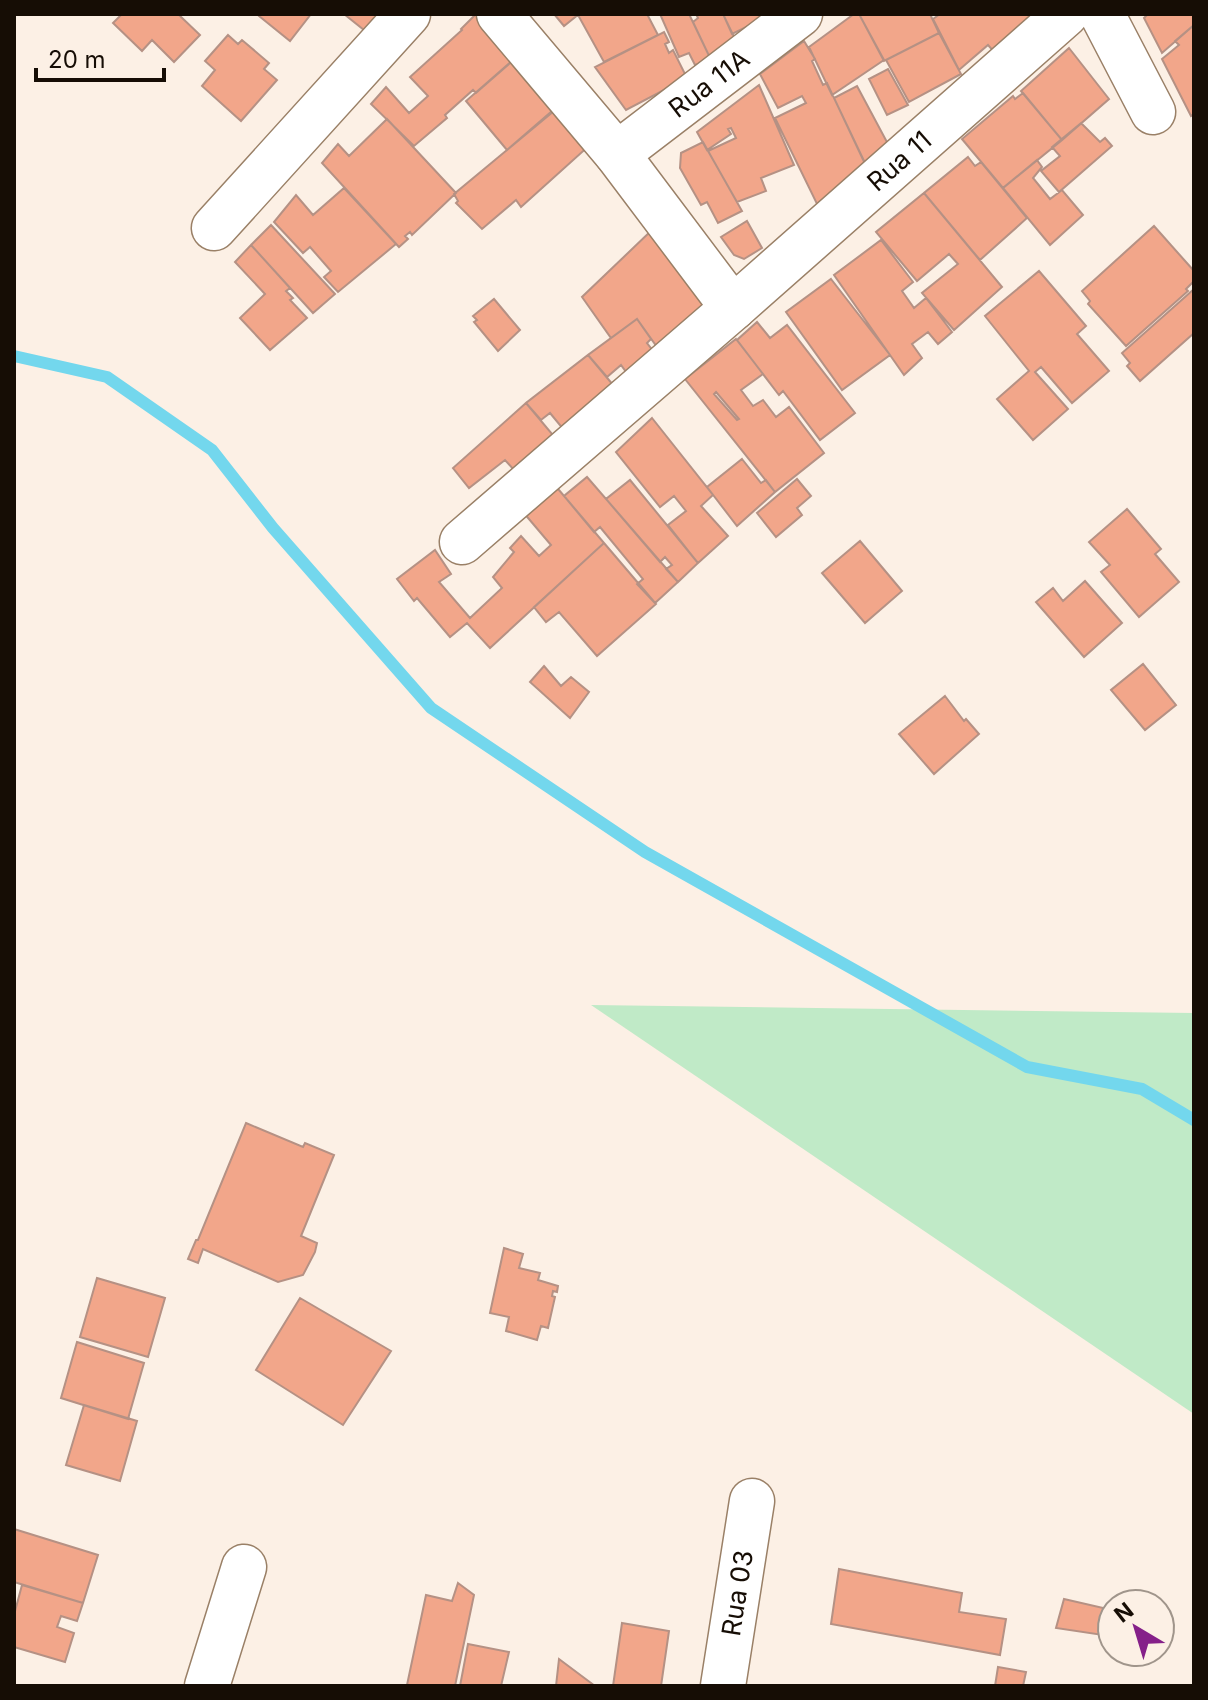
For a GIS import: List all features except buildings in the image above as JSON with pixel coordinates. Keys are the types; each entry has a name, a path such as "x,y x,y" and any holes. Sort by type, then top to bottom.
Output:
{"street":[{"path":"214,228 408,14"},
{"path":"499,14 617,154 733,308"},
{"name":"Rua 11A","path":"617,154 800,14"},
{"name":"Rua 11","path":"462,542 1066,14"},
{"path":"1102,14 1153,112"},
{"name":"Rua 03","path":"723,1686 752,1501"},
{"path":"207,1686 244,1567"}],"green space":[{"path":"591,1005 1194,1013 1194,1414"}],"waterway":[{"path":"14,356 107,377 212,450 273,528 431,708 645,852 1027,1067 1142,1089 1194,1120"}]}
